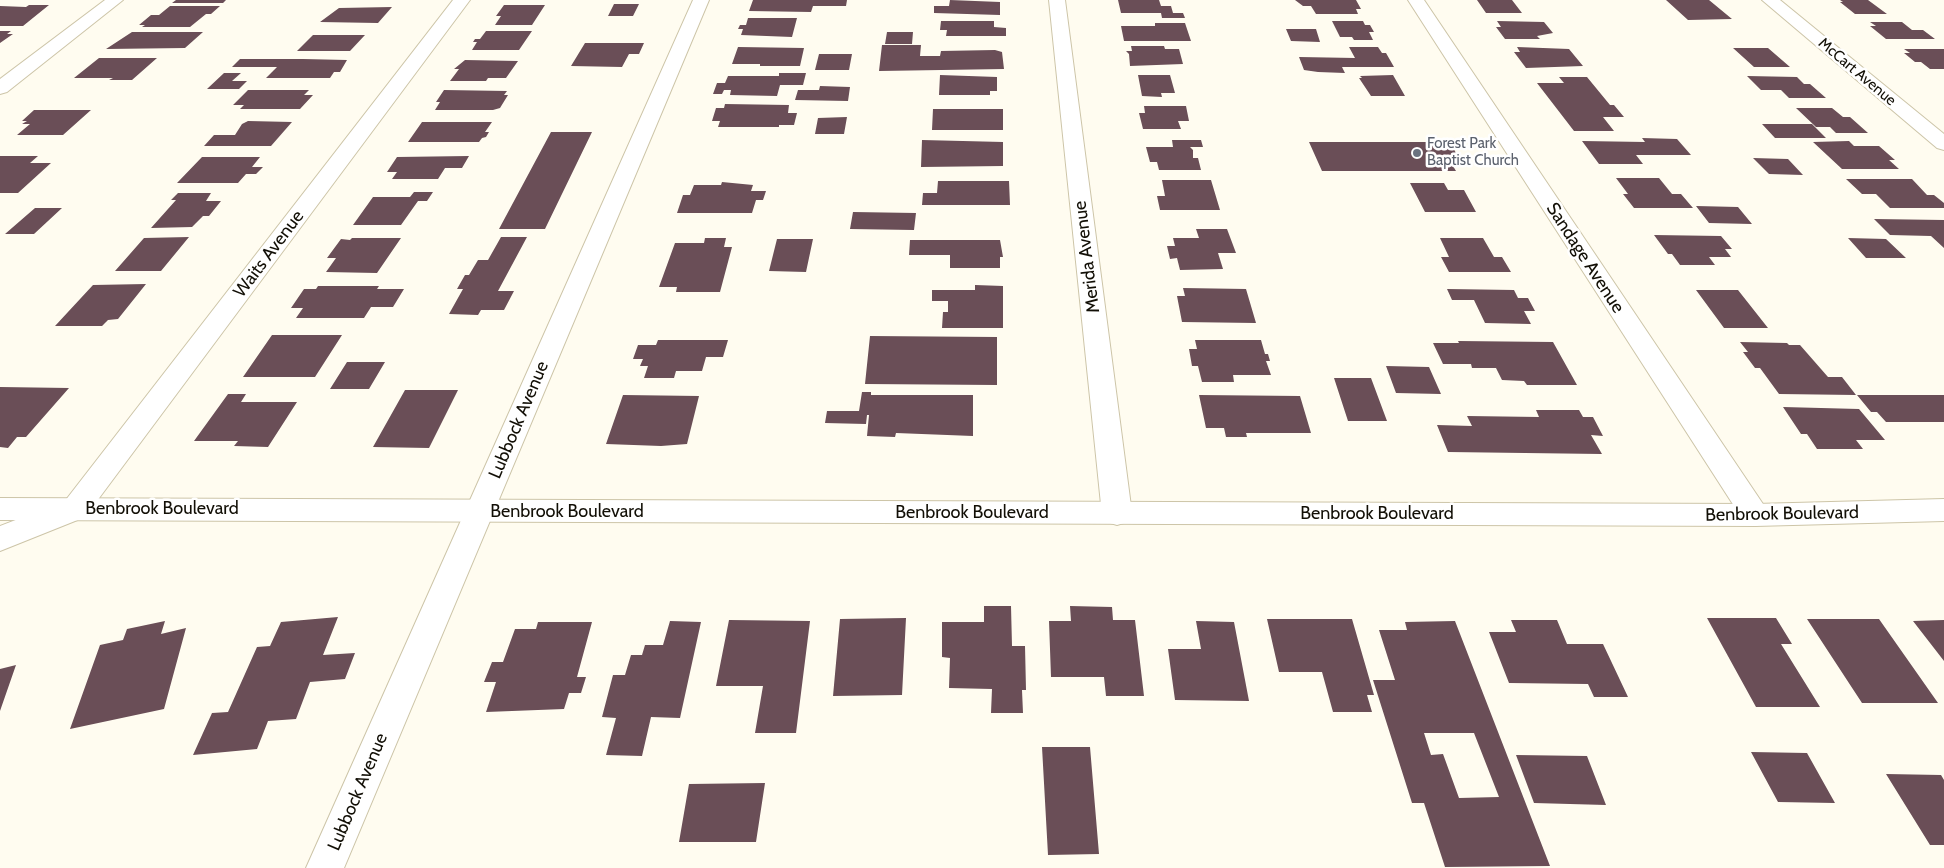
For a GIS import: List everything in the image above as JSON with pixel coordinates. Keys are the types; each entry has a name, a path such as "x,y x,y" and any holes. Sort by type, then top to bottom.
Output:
{"street":[{"path":"0,88 115,0"},
{"name":"Waits Avenue","path":"75,509 462,0"},
{"name":"Lubbock Avenue","path":"325,868 701,0"},
{"name":"Merida Avenue","path":"1057,0 1117,514"},
{"name":"Sandage Avenue","path":"1416,0 1755,515"},
{"name":"McCart Avenue","path":"1770,0 1944,144"},
{"name":"Benbrook Boulevard","path":"0,509 1755,515 1944,510"},
{"path":"0,539 75,509"}],"building":[{"path":"176,0 226,0 223,3 172,3"},
{"path":"753,0 847,0 846,6 813,6 811,12 749,11"},
{"path":"950,0 1000,2 1000,15 934,13 934,6 949,6"},
{"path":"1118,0 1159,0 1161,6 1171,6 1173,13 1183,13 1185,18 1162,18 1161,13 1121,13"},
{"path":"1295,0 1356,0 1361,9 1356,9 1358,14 1316,14 1311,6 1303,6"},
{"path":"1477,0 1512,0 1522,13 1486,13"},
{"path":"1666,0 1709,0 1732,19 1688,20"},
{"path":"1840,0 1868,0 1887,14 1855,14"},
{"path":"614,4 639,4 633,16 608,16"},
{"path":"29,5 49,5 23,26 0,26 0,6 26,7"},
{"path":"504,5 545,5 532,25 495,25 501,16 496,16"},
{"path":"170,6 220,6 190,27 142,27 145,25 139,25 151,15 159,15"},
{"path":"392,7 378,23 320,22 339,8"},
{"path":"748,18 797,18 792,37 741,35 743,29 738,29 740,25 746,25"},
{"path":"941,21 994,21 994,27 1006,28 1006,36 946,36 947,30 940,30"},
{"path":"1332,21 1363,21 1365,25 1370,25 1374,32 1369,32 1373,40 1354,40 1352,37 1340,37"},
{"path":"1497,21 1544,22 1553,33 1537,36 1540,39 1505,39 1496,27 1501,27"},
{"path":"1870,22 1902,22 1912,30 1923,30 1935,39 1886,39 1870,26 1876,26"},
{"path":"1155,23 1185,23 1191,41 1124,41 1121,26 1155,26"},
{"path":"1286,29 1316,29 1320,42 1291,41"},
{"path":"0,31 11,31 7,34 13,34 0,43"},
{"path":"486,31 532,31 519,50 472,50 477,42 473,42 475,39 480,39"},
{"path":"132,32 203,32 185,48 106,49"},
{"path":"887,32 913,32 912,44 885,44"},
{"path":"313,35 365,35 350,51 297,51"},
{"path":"585,43 644,43 639,54 629,54 622,67 571,66"},
{"path":"882,45 921,45 920,56 940,56 941,51 995,50 1002,52 1004,69 879,71"},
{"path":"1131,46 1164,46 1165,49 1179,49 1183,64 1130,66 1129,54 1126,51 1132,51"},
{"path":"738,47 804,48 800,66 760,66 760,64 732,64"},
{"path":"1349,47 1378,47 1382,53 1386,53 1394,67 1342,67 1345,73 1318,72 1304,70 1299,57 1355,58"},
{"path":"1517,47 1569,49 1583,66 1526,68 1514,52 1520,52"},
{"path":"1733,48 1768,48 1790,67 1754,67"},
{"path":"1904,49 1944,49 1944,69 1930,69 1921,62 1915,62 1904,53 1910,53"},
{"path":"819,54 852,54 849,70 815,70"},
{"path":"99,58 157,58 132,80 74,78"},
{"path":"240,59 347,60 340,72 334,72 330,78 266,78 277,67 232,67"},
{"path":"465,60 518,61 506,78 488,78 486,81 450,81 459,69 454,69"},
{"path":"224,73 241,73 232,81 247,81 239,89 207,89"},
{"path":"779,73 806,73 803,85 780,85 777,96 730,95 731,90 724,90 722,94 713,94 717,83 725,83 728,76 779,76"},
{"path":"940,75 997,77 997,91 990,91 990,95 939,95"},
{"path":"1138,75 1170,75 1175,93 1161,93 1162,97 1142,96"},
{"path":"1393,75 1405,96 1371,96 1359,78 1362,78 1360,76"},
{"path":"1747,76 1797,77 1804,84 1810,84 1826,98 1789,98 1781,90 1761,90"},
{"path":"1559,77 1587,77 1610,105 1614,105 1624,117 1603,117 1614,131 1574,131 1537,83 1564,83"},
{"path":"820,86 850,87 848,101 795,100 798,90 819,90"},
{"path":"248,90 309,90 304,95 313,95 300,109 240,109 244,105 233,105"},
{"path":"444,90 507,91 504,95 508,95 500,108 493,110 435,110 440,102 436,102"},
{"path":"725,104 789,105 788,113 797,113 794,125 779,125 779,127 718,127 720,121 712,121 716,108 724,108"},
{"path":"1144,106 1186,106 1189,121 1178,121 1181,129 1143,129 1139,113 1145,113"},
{"path":"1796,108 1832,108 1843,117 1850,117 1868,133 1836,133 1830,127 1816,127"},
{"path":"933,109 1003,109 1003,130 932,130"},
{"path":"34,110 91,110 63,135 17,135 30,124 22,124 27,121 22,121"},
{"path":"847,117 844,134 815,134 818,118"},
{"path":"248,121 292,122 271,146 204,146 214,135 235,135 242,124"},
{"path":"422,122 492,122 485,132 489,132 486,137 482,138 479,142 408,142"},
{"path":"1762,124 1812,124 1826,138 1775,138"},
{"path":"551,132 592,132 545,229 499,229"},
{"path":"1642,138 1677,139 1691,155 1636,155 1643,164 1599,164 1582,141 1645,142"},
{"path":"922,140 1003,142 1003,166 921,167"},
{"path":"1172,140 1201,140 1203,147 1190,147 1193,150 1193,158 1198,158 1201,170 1159,170 1157,162 1150,162 1146,147 1173,147"},
{"path":"1849,141 1854,146 1879,146 1895,160 1889,160 1899,169 1842,169 1813,142"},
{"name":"Forest Park Baptist Church","path":"1309,142 1439,142 1442,148 1453,148 1464,166 1453,166 1456,171 1322,171"},
{"path":"0,156 38,156 30,163 51,163 18,193 0,193"},
{"path":"469,156 462,168 445,168 438,179 392,179 397,172 387,172 397,157"},
{"path":"202,157 260,157 252,167 263,167 256,174 246,174 238,183 177,183"},
{"path":"1753,158 1788,159 1803,175 1769,174"},
{"path":"1616,178 1659,178 1672,194 1681,194 1693,208 1634,208 1623,194 1628,194"},
{"path":"1846,179 1912,179 1927,195 1934,195 1944,203 1944,208 1890,208 1876,194 1862,194"},
{"path":"1162,180 1211,180 1220,210 1160,210 1157,196 1165,196"},
{"path":"938,181 1009,181 1010,205 922,205 923,193 937,193"},
{"path":"722,182 753,185 751,191 766,191 763,200 756,200 752,213 677,213 683,195 690,195 694,185 721,185"},
{"path":"1410,183 1444,183 1448,190 1464,190 1476,212 1425,212"},
{"path":"414,192 433,192 427,201 418,201 401,225 353,225 373,197 410,197"},
{"path":"178,193 211,193 206,201 221,201 209,216 203,216 192,227 151,228 176,200 171,200"},
{"path":"1696,206 1738,207 1752,224 1709,223"},
{"path":"35,208 62,208 34,234 5,234"},
{"path":"853,212 916,213 914,230 850,229"},
{"path":"1874,219 1944,220 1944,248 1931,236 1890,235"},
{"path":"1196,229 1227,229 1236,253 1218,253 1223,269 1180,270 1177,258 1170,259 1167,246 1175,246 1173,238 1199,238"},
{"path":"1654,235 1721,236 1732,249 1725,249 1731,257 1709,257 1715,265 1680,265 1672,254 1668,254"},
{"path":"189,237 161,271 115,271 144,238"},
{"path":"501,237 527,237 498,291 514,291 504,310 481,310 478,315 449,314 463,289 457,289 465,275 469,275 478,260 488,260"},
{"path":"352,238 401,238 377,273 326,272 336,258 327,258 341,239 350,240"},
{"path":"705,238 726,238 724,247 732,247 720,292 676,292 677,287 659,287 675,243 704,243"},
{"path":"1440,238 1483,238 1494,257 1502,257 1511,272 1449,272 1441,257 1449,257"},
{"path":"1848,238 1886,239 1906,258 1866,258"},
{"path":"777,239 813,239 806,272 769,271"},
{"path":"910,240 1000,240 1003,257 1000,257 1000,268 950,268 950,255 909,255"},
{"path":"146,284 118,319 108,320 102,326 55,326 93,285"},
{"path":"975,285 1003,286 1003,328 942,328 943,312 948,312 948,301 932,301 932,290 975,290"},
{"path":"318,286 379,286 377,289 404,289 393,307 371,307 364,318 296,318 303,308 291,308 304,289 316,289"},
{"path":"1183,288 1246,289 1256,323 1182,322 1177,296 1185,296"},
{"path":"1447,289 1514,290 1518,298 1528,298 1535,311 1524,311 1531,324 1485,323 1474,300 1452,300"},
{"path":"1696,290 1738,290 1768,328 1724,328"},
{"path":"272,335 342,335 315,377 243,377"},
{"path":"870,336 997,337 997,385 865,384"},
{"path":"658,340 728,340 723,357 706,357 702,371 676,371 674,378 644,378 648,366 640,366 643,359 633,359 638,345 656,345"},
{"path":"1195,340 1261,340 1265,354 1268,354 1270,361 1266,361 1271,375 1233,375 1234,382 1202,382 1198,366 1192,366 1189,349 1197,349"},
{"path":"1458,341 1553,342 1577,385 1527,385 1524,381 1502,380 1496,368 1472,368 1471,364 1443,364 1433,343 1459,343"},
{"path":"1740,342 1800,345 1828,377 1842,377 1856,395 1779,394 1760,368 1755,368 1743,352 1748,352"},
{"path":"347,362 385,362 369,389 330,389"},
{"path":"1386,366 1429,367 1441,394 1396,393"},
{"path":"1334,378 1371,378 1387,421 1348,421"},
{"path":"0,387 69,388 26,437 17,437 8,448 0,447"},
{"path":"405,390 458,390 429,448 373,447"},
{"path":"862,392 871,392 871,395 973,395 973,436 896,433 895,437 867,436 869,415 867,415 866,424 825,423 827,411 859,411"},
{"path":"228,394 246,394 241,402 297,402 268,447 234,446 238,441 194,441"},
{"path":"623,395 699,396 687,444 661,446 606,444"},
{"path":"1199,395 1300,396 1311,433 1246,433 1247,437 1226,437 1224,428 1206,428"},
{"path":"1857,395 1944,395 1944,422 1886,422 1877,412 1871,412"},
{"path":"1783,407 1859,409 1885,440 1856,440 1863,449 1817,449 1807,434 1801,434"},
{"path":"1536,410 1579,410 1583,417 1593,417 1603,436 1591,435 1602,454 1448,452 1437,425 1472,426 1467,416 1539,417"},
{"path":"984,606 1011,606 1012,646 1025,646 1026,690 1022,690 1023,713 991,713 992,689 949,688 950,658 942,657 942,622 984,622"},
{"path":"1070,606 1112,607 1113,620 1135,620 1144,696 1106,696 1104,677 1051,677 1049,621 1071,621"},
{"path":"338,617 323,655 355,653 345,679 310,682 296,719 268,721 257,749 193,755 212,713 228,712 257,647 270,646 281,622"},
{"path":"906,618 902,695 833,696 840,619"},
{"path":"1707,618 1776,618 1792,644 1781,644 1820,707 1756,707"},
{"path":"1267,619 1352,619 1374,695 1367,695 1372,712 1333,712 1322,672 1279,672"},
{"path":"1807,619 1879,619 1938,703 1862,703"},
{"path":"729,620 810,621 796,733 755,733 763,686 716,686"},
{"path":"1511,620 1557,620 1567,644 1603,644 1628,697 1594,697 1588,684 1509,683 1489,632 1516,632"},
{"path":"1944,620 1944,661 1913,621"},
{"path":"165,621 161,634 186,628 164,709 70,729 100,645 123,640 127,629"},
{"path":"670,621 701,622 680,718 651,717 642,756 606,755 616,718 602,717 613,675 625,675 631,655 642,655 645,645 663,645"},
{"path":"1196,621 1234,622 1249,701 1175,700 1168,649 1201,649"},
{"path":"1455,621 1550,866 1445,867 1424,803 1412,803 1373,680 1395,680 1379,630 1407,630 1405,622","holes":["1424,733 1474,733 1499,797 1459,798 1443,754 1431,755"]},
{"path":"538,622 592,622 577,677 586,677 581,693 569,693 564,709 486,712 496,682 484,682 492,662 503,662 515,629 536,629"},
{"path":"16,665 0,711 0,669"},
{"path":"1042,747 1090,747 1099,854 1048,855"},
{"path":"1751,752 1807,753 1835,803 1778,802"},
{"path":"1516,755 1587,756 1606,805 1534,803"},
{"path":"1886,774 1941,775 1944,780 1944,845 1930,845"},
{"path":"765,783 756,842 679,842 689,784"}],"place":[{"name":"Forest Park Baptist Church","path":"1417,153"}]}
